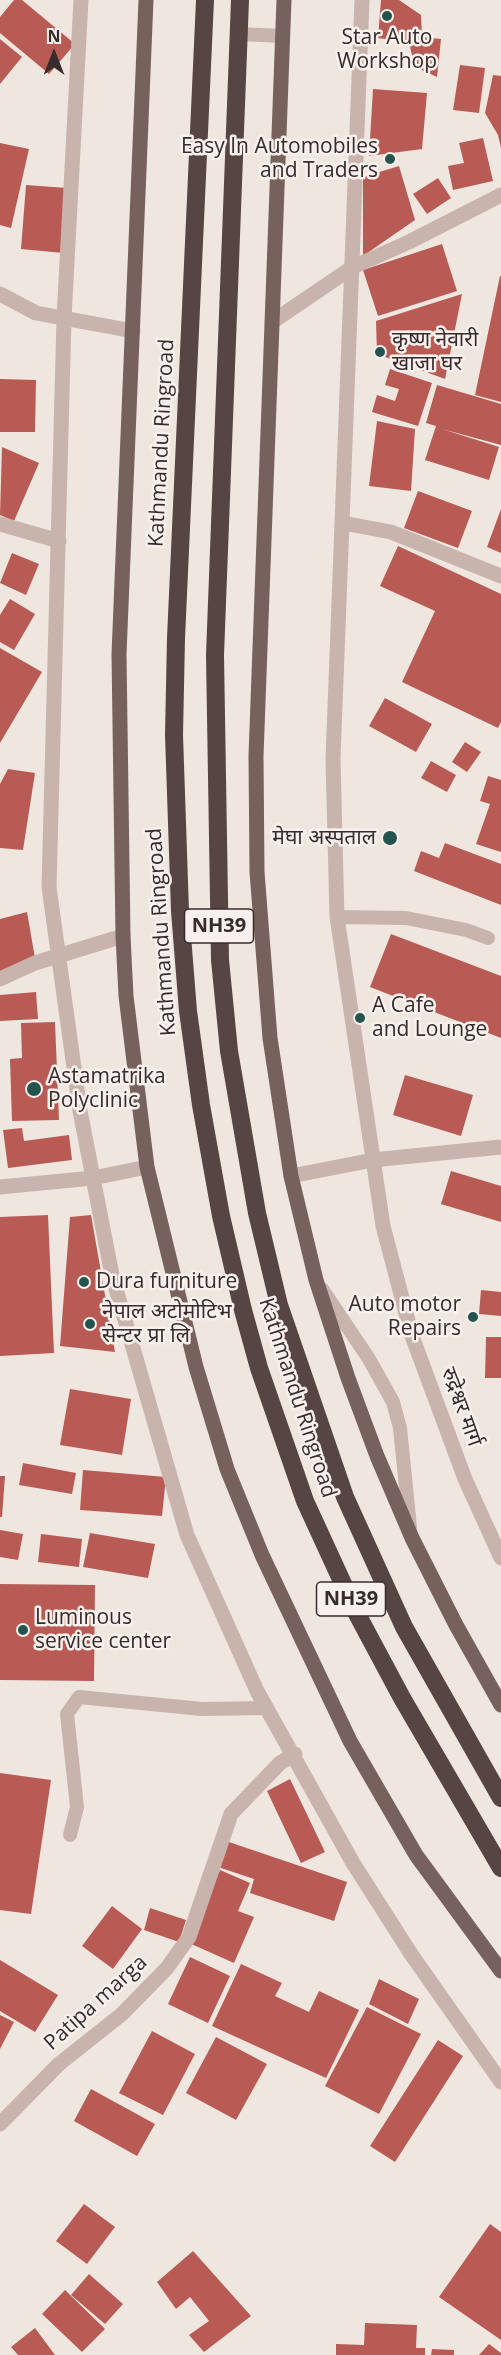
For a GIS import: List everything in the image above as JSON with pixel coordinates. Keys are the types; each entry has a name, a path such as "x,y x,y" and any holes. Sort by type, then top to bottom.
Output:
{"highway":[{"name":"Kathmandu Ringroad","path":"205,0 176,638 174,735 180,911 188,1011 201,1105 221,1216 243,1310 263,1379 306,1501 356,1612 402,1698 501,1868"},
{"name":"Kathmandu Ringroad","path":"240,0 215,655 220,960 229,1051 257,1213 279,1305 345,1497 404,1627 501,1798"}],"main road":[{"path":"146,0 121,560 119,654 126,996 147,1167 196,1366 227,1469 262,1555 306,1653 361,1760 416,1855 501,1971"},
{"path":"284,0 258,666 257,860 270,1038 291,1176 316,1280 368,1434 412,1538 456,1625 501,1705"}],"street":[{"path":"81,0 64,318 50,887 57,956 80,1111 93,1178 115,1286 187,1535 267,1707 360,1873 411,1954 501,2082"},
{"name":"रुद्रेश्वर मार्ग","path":"362,0 333,759 337,917 383,1226 412,1335 465,1479 501,1558"},
{"path":"272,322 352,267 409,242 501,195"},
{"path":"0,294 36,313 133,331"},
{"path":"343,523 391,532 501,576"},
{"path":"0,524 59,541"},
{"path":"0,979 57,956 123,936"},
{"path":"291,1176 373,1160 501,1147"},
{"path":"0,1187 93,1178 147,1167"},
{"name":"Patipa marga","path":"0,2124 59,2064 122,2014 167,1968 189,1937 231,1814 280,1763 295,1754"}],"lane":[{"path":"240,34 283,36"},
{"path":"337,917 406,918 466,930 488,938"},
{"path":"316,1280 374,1366 393,1402 400,1428 412,1538"},
{"path":"70,1835 77,1807 67,1714 79,1697 202,1709 267,1707"}],"building":[{"path":"14,0 22,0 75,44 49,74 0,33 0,17"},
{"path":"381,0 399,0 421,15 422,37 441,39 437,77 415,67 409,43 378,38"},
{"path":"0,39 22,57 0,84"},
{"path":"460,65 485,68 479,113 453,110"},
{"path":"493,75 501,76 501,148 498,135 485,113"},
{"path":"373,89 427,93 422,149 369,156"},
{"path":"483,138 493,181 453,190 448,166 464,163 459,143"},
{"path":"0,143 29,149 11,228 0,225"},
{"path":"399,166 415,220 363,256 363,177"},
{"path":"438,178 451,198 427,214 413,194"},
{"path":"26,185 67,188 63,253 21,249"},
{"path":"442,244 457,291 378,316 363,270"},
{"path":"501,276 501,402 475,395"},
{"path":"462,294 445,379 377,354 376,321"},
{"path":"390,369 432,383 418,426 372,412 377,395 395,401 399,389 385,385"},
{"path":"0,379 36,380 35,432 0,432"},
{"path":"437,385 501,404 501,445 442,429 499,447 489,480 425,460 436,426 426,423"},
{"path":"377,421 415,429 411,491 369,486"},
{"path":"2,447 39,463 14,521 0,515"},
{"path":"418,491 472,511 458,548 404,528"},
{"path":"501,509 501,553 487,547"},
{"path":"398,546 501,594 501,722 498,728 402,682 435,611 380,586"},
{"path":"12,553 39,564 26,595 0,583"},
{"path":"10,599 35,614 14,650 0,642 0,615"},
{"path":"0,648 42,672 0,743"},
{"path":"385,698 432,724 416,752 369,726"},
{"path":"465,742 481,752 467,772 452,762"},
{"path":"431,761 456,775 447,792 421,778"},
{"path":"8,769 35,773 23,850 0,848 0,784"},
{"path":"488,776 501,780 501,852 476,844 490,804 480,801"},
{"path":"445,843 501,864 501,905 414,871 421,851 439,858"},
{"path":"27,912 35,958 0,974 0,919"},
{"path":"391,934 501,976 501,1038 370,987"},
{"path":"36,992 38,1019 0,1021 0,995"},
{"name":"Astamatrika Polyclinic","path":"55,1022 59,1120 12,1121 10,1059 22,1058 21,1023"},
{"path":"405,1075 473,1095 461,1136 393,1115"},
{"path":"22,1128 24,1141 69,1135 72,1160 8,1168 3,1130"},
{"path":"451,1171 501,1186 501,1222 441,1204"},
{"path":"48,1215 54,1353 0,1356 0,1217"},
{"name":"Dura furniture","path":"91,1215 115,1352 60,1346 70,1217"},
{"path":"481,1290 501,1292 501,1316 479,1314"},
{"path":"486,1337 501,1337 501,1378 485,1378"},
{"path":"70,1389 131,1399 122,1455 60,1445"},
{"path":"23,1463 76,1473 72,1494 19,1485"},
{"path":"83,1470 166,1477 162,1516 80,1510"},
{"path":"0,1476 5,1476 2,1517 0,1517"},
{"path":"0,1530 23,1534 18,1560 0,1557"},
{"path":"90,1533 155,1544 148,1578 83,1567"},
{"path":"41,1534 82,1539 79,1567 38,1562"},
{"path":"0,1584 95,1585 94,1681 0,1680"},
{"path":"0,1773 51,1780 31,1914 0,1910"},
{"path":"290,1779 325,1852 301,1863 267,1791"},
{"path":"226,1841 347,1882 334,1921 250,1893 254,1879 218,1867"},
{"path":"220,1870 250,1883 238,1911 254,1917 234,1963 189,1943"},
{"path":"112,1906 142,1929 113,1969 82,1946"},
{"path":"150,1908 186,1920 179,1942 144,1930"},
{"path":"190,1957 230,1976 208,2023 168,2004"},
{"path":"0,1960 58,1995 35,2032 0,2011"},
{"path":"241,1964 282,1983 275,1996 309,2012 319,1991 359,2010 326,2078 212,2026"},
{"path":"379,1979 419,1999 408,2024 369,2004"},
{"path":"367,2007 421,2034 379,2114 325,2086"},
{"path":"0,2015 14,2022 0,2049"},
{"path":"152,2031 195,2054 163,2115 119,2093"},
{"path":"216,2037 267,2064 236,2120 186,2093"},
{"path":"438,2040 463,2056 395,2162 370,2146"},
{"path":"91,2089 155,2124 137,2156 74,2121"},
{"path":"84,2204 115,2227 87,2264 56,2241"},
{"path":"490,2224 501,2232 501,2340 439,2297"},
{"path":"193,2251 251,2316 204,2352 189,2335 209,2321 190,2297 176,2309 157,2282"},
{"path":"89,2274 123,2304 105,2324 71,2295"},
{"path":"65,2290 105,2329 82,2352 42,2314"},
{"path":"365,2323 417,2325 416,2348 425,2348 425,2355 336,2355 336,2344 364,2345"},
{"path":"35,2328 55,2355 18,2355 11,2347"},
{"path":"489,2344 501,2353 501,2355 479,2355"},
{"path":"432,2349 454,2350 454,2355 431,2355"}],"place":[{"name":"Star Auto Workshop","path":"387,16"},
{"name":"Easy In Automobiles and Traders","path":"390,159"},
{"name":"कृष्ण नेवारी खाजा घर","path":"380,352"},
{"name":"मेघा अस्पताल","path":"390,838"},
{"name":"A Cafe and Lounge","path":"360,1018"},
{"name":"Astamatrika Polyclinic","path":"34,1089"},
{"name":"Dura furniture","path":"84,1282"},
{"name":"Auto motor Repairs","path":"473,1317"},
{"name":"नेपाल अटोमोटिभ सेन्टर प्रा लि","path":"90,1324"},
{"name":"Luminous service center","path":"23,1630"}]}
